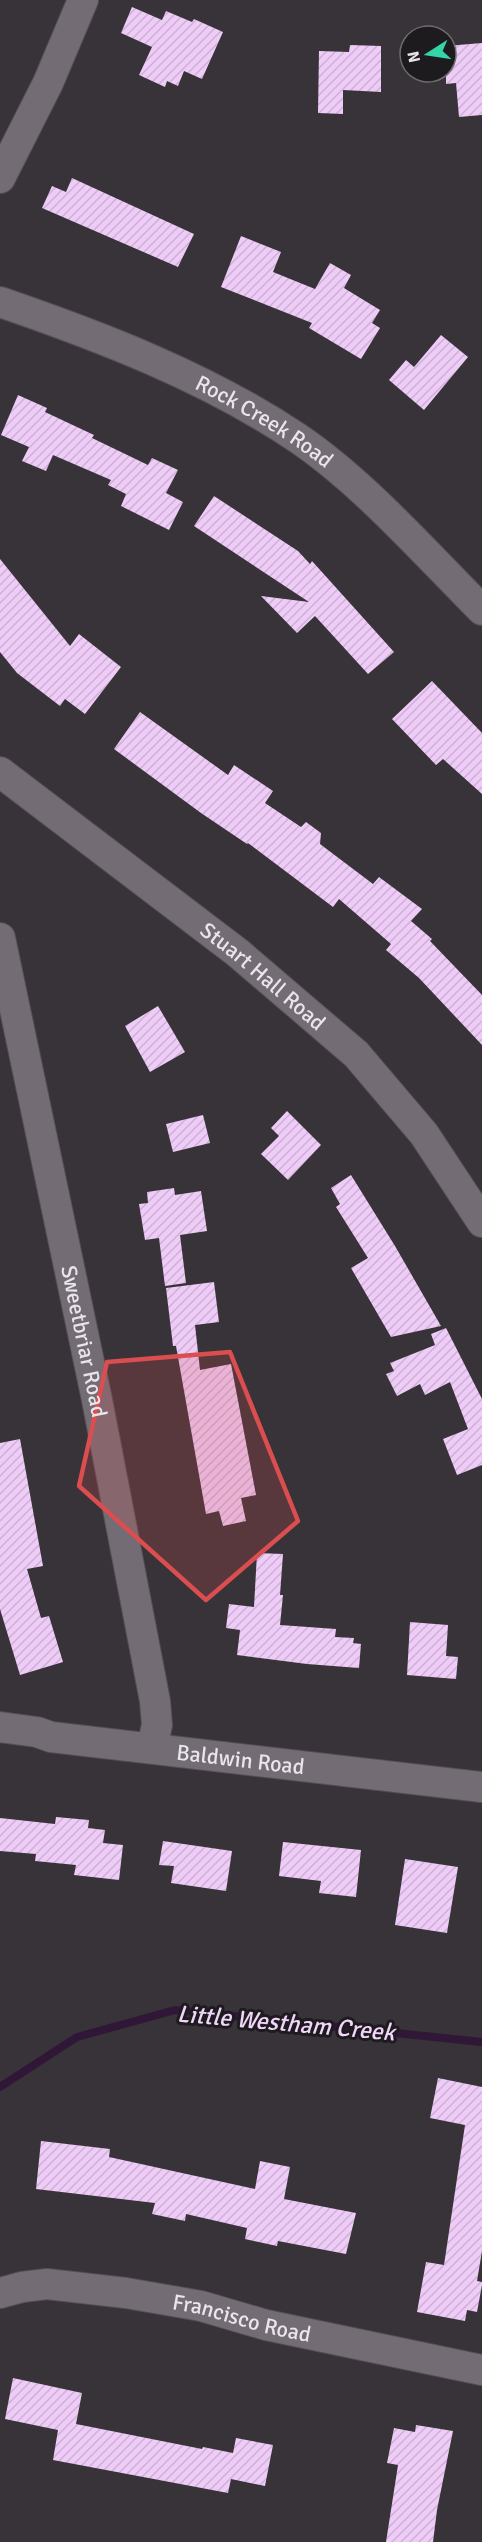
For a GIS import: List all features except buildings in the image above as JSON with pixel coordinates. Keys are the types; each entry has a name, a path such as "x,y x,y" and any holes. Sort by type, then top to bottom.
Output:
{"street":[{"path":"0,178 48,83 83,0"},
{"name":"Rock Creek Road","path":"0,302 70,326 150,359 242,404 298,438 357,486 482,610"},
{"name":"Stuart Hall Road","path":"0,772 238,953 356,1054 424,1134 482,1222"},
{"name":"Sweetbriar Road","path":"0,938 97,1400 155,1701 156,1725 152,1748"},
{"name":"Baldwin Road","path":"0,1727 37,1732 51,1737 482,1787"},
{"name":"Francisco Road","path":"0,2293 47,2284 126,2293 201,2306 266,2325 482,2370"}],"highlighted area":[{"path":"230,1352 298,1521 206,1600 79,1486 107,1362"}],"waterway":[{"name":"Little Westham Creek","path":"0,2087 77,2037 175,2010 482,2042"}]}
